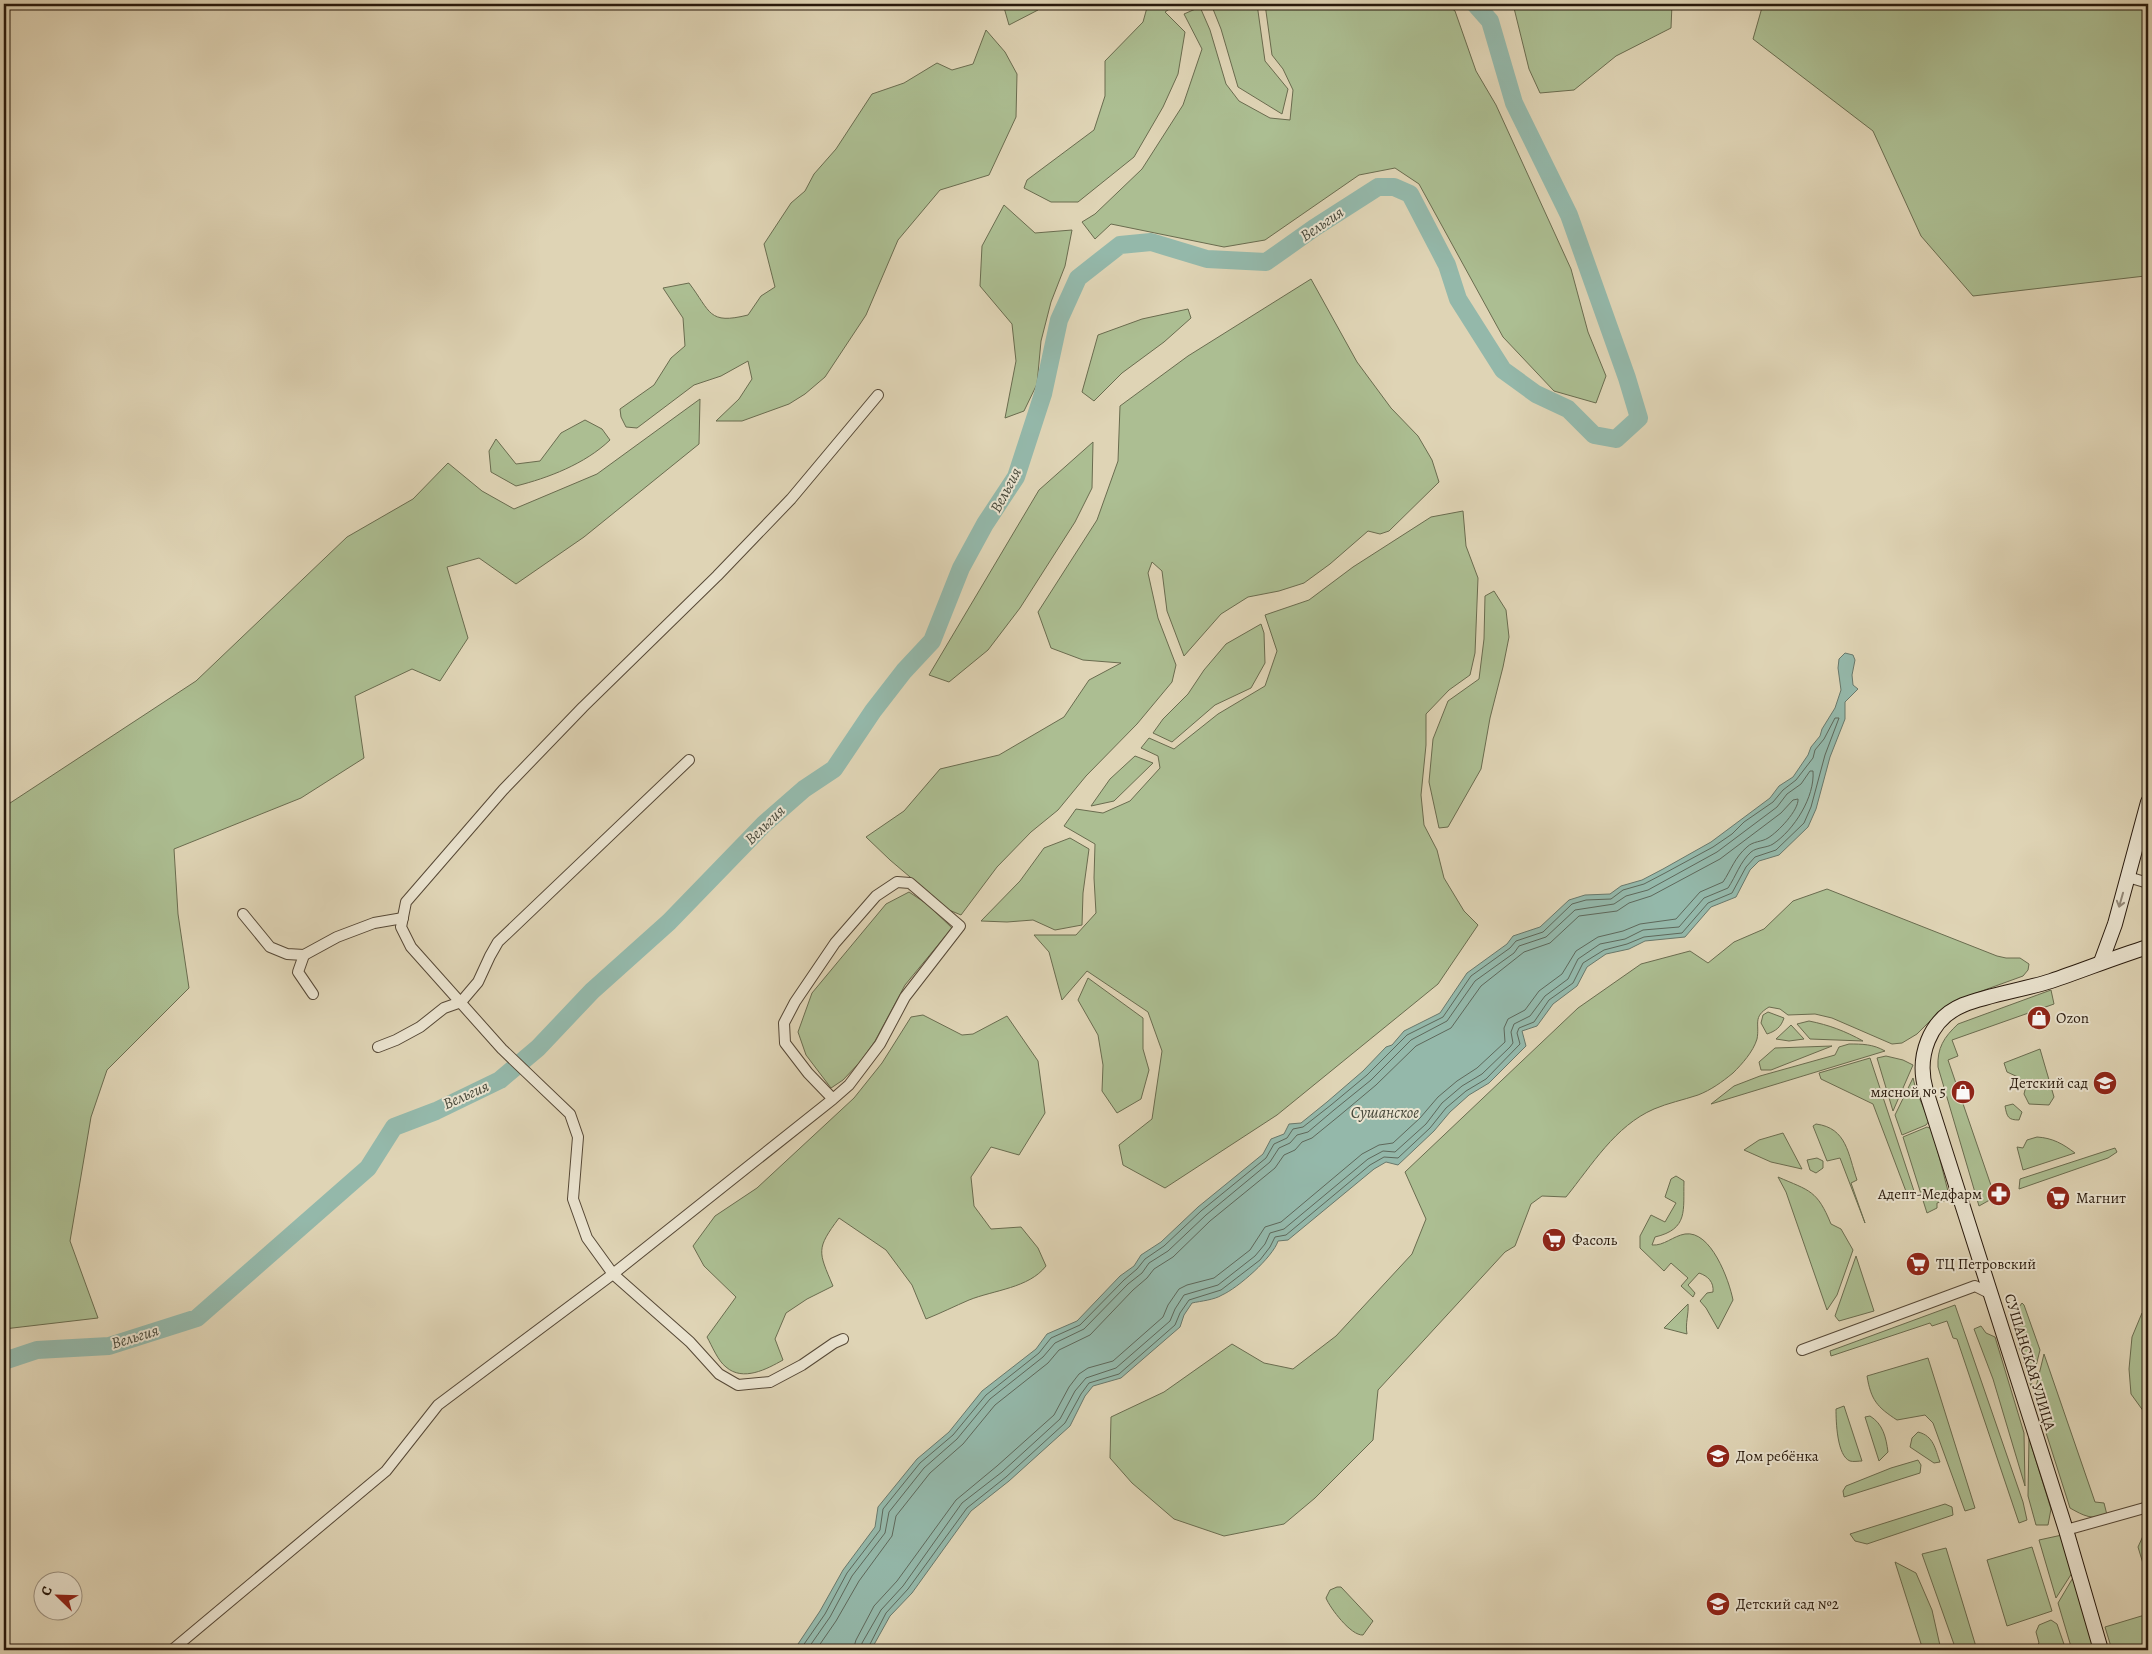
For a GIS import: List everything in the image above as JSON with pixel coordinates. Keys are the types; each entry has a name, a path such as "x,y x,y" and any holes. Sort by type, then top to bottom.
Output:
{"main road":[{"path":"2102,962 2148,805"},
{"name":"СУШАНСКАЯ УЛИЦА","path":"2102,1650 2066,1530 1924,1084 1924,1053 1929,1036 1936,1027 1943,1019 1963,1006 2053,980 2148,947"}],"street":[{"path":"843,1339 802,1365 770,1382 738,1386 719,1374 690,1342 613,1274 587,1238 573,1199 578,1137 570,1114 502,1049 411,947 401,927 406,902 503,790 792,499 878,395"},
{"path":"378,1047 420,1027 444,1008 461,1002 478,982 498,942 689,760"},
{"path":"2128,877 2148,883"},
{"path":"172,1650 386,1471 438,1405 613,1274 833,1099 849,1085 880,1044 905,997 960,926 910,883 896,882 876,896 835,943 795,1002 784,1023 785,1043 808,1073 833,1099"},
{"path":"243,914 270,947 287,954 304,955 338,937 374,923 403,918"},
{"path":"304,955 298,972 313,994"},
{"path":"1802,1350 1975,1286 1991,1294"},
{"path":"2066,1530 2148,1507"}],"shaded area":[{"path":"1003,4 1041,4 1038,10 1009,25"},
{"path":"1148,4 1177,4 1165,12 1185,32 1178,74 1163,107 1134,157 1078,202 1051,202 1024,188 1027,180 1094,130 1105,96 1105,61 1143,22"},
{"path":"1211,4 1257,4 1265,61 1288,89 1282,114 1238,87 1221,29"},
{"path":"1265,4 1446,4 1455,11 1476,71 1496,105 1571,269 1588,332 1606,376 1596,403 1554,391 1503,337 1419,184 1395,168 1359,175 1265,240 1224,247 1111,224 1095,239 1082,222 1095,214 1142,169 1183,105 1202,49 1184,14 1200,7 1210,30 1226,84 1239,101 1270,118 1290,120 1293,90 1283,69 1272,55"},
{"path":"1513,4 1672,4 1671,28 1616,56 1574,90 1540,93 1529,69"},
{"path":"1763,4 2148,4 2148,272 2145,276 1973,296 1921,236 1873,131 1753,39"},
{"path":"986,30 1005,52 1017,74 1016,117 989,175 940,190 898,240 866,315 825,377 805,394 789,404 742,421 716,421 739,399 752,379 748,361 721,376 694,385 637,428 626,427 621,417 620,409 654,385 671,358 685,346 683,318 663,288 689,283 712,314 725,318 748,315 761,296 775,287 764,244 791,203 805,191 814,174 836,149 872,94 904,83 937,63 952,70 973,64"},
{"path":"1004,205 1035,233 1072,230 1065,266 1051,302 1041,341 1037,384 1024,411 1005,418 1016,361 1012,324 980,286 982,246"},
{"path":"1311,279 1357,362 1391,408 1418,436 1432,460 1439,482 1389,531 1380,534 1368,531 1330,564 1304,583 1279,591 1248,597 1221,614 1184,656 1167,611 1162,571 1152,562 1148,573 1158,618 1176,665 1172,682 1137,724 1086,776 1058,810 1031,832 997,867 961,915 949,910 866,837 904,811 940,769 999,755 1064,717 1089,680 1121,663 1083,660 1051,648 1038,612 1097,520 1118,461 1120,406 1188,356"},
{"path":"1188,309 1191,318 1164,342 1122,373 1094,401 1082,392 1098,335 1142,319"},
{"path":"700,399 699,444 584,537 516,584 479,558 447,567 468,638 440,681 412,669 355,696 364,758 301,798 174,849 178,914 189,988 107,1070 91,1117 70,1241 98,1318 4,1329 4,807 196,681 347,537 413,499 448,463 482,491 514,509 597,474"},
{"path":"585,420 602,429 610,440 578,463 541,479 516,486 491,472 489,451 496,439 516,464 540,461 561,433"},
{"path":"1093,442 1092,488 1075,522 1020,608 988,650 949,682 929,675 1039,490"},
{"path":"1463,511 1466,546 1478,578 1475,653 1470,675 1449,690 1426,714 1426,745 1421,795 1424,825 1437,850 1444,878 1464,911 1478,925 1438,984 1277,1115 1165,1188 1123,1165 1119,1145 1152,1119 1162,1051 1148,1012 1087,971 1062,1000 1049,952 1034,935 1076,935 1096,913 1095,844 1064,826 1076,809 1103,813 1130,801 1160,768 1158,756 1141,748 1149,738 1174,749 1218,714 1265,686 1277,651 1265,615 1309,600 1353,567 1431,517"},
{"path":"1494,591 1506,610 1509,637 1490,718 1481,769 1448,827 1439,828 1429,782 1433,739 1448,701 1479,679 1484,639 1485,596"},
{"path":"1261,624 1264,633 1265,663 1251,688 1215,705 1172,742 1153,733 1163,719 1188,694 1204,670 1226,644"},
{"path":"1135,756 1153,763 1114,801 1091,806 1110,779"},
{"path":"1070,838 1089,849 1083,893 1082,925 1055,930 1033,920 981,921 1020,881 1044,848"},
{"path":"1827,889 1997,956 2020,958 2029,964 2028,970 2023,976 1968,996 1935,1016 1917,1034 1902,1043 1892,1044 1832,1018 1815,1014 1788,1015 1780,1009 1769,1007 1760,1014 1757,1039 1753,1049 1733,1073 1703,1093 1659,1107 1640,1116 1627,1125 1605,1147 1566,1197 1542,1196 1531,1204 1515,1246 1505,1252 1378,1390 1373,1440 1315,1498 1284,1524 1224,1536 1174,1519 1132,1483 1110,1458 1111,1417 1164,1392 1232,1344 1264,1363 1293,1369 1336,1336 1412,1254 1426,1219 1405,1172 1578,1008 1641,964 1690,951 1708,963 1734,942 1764,929 1793,901"},
{"path":"909,892 927,904 952,928 905,985 875,1041 860,1062 843,1080 831,1088 806,1055 798,1032 812,993 886,904"},
{"path":"1088,978 1143,1018 1143,1049 1149,1070 1141,1099 1117,1113 1102,1091 1103,1065 1098,1035 1078,1000"},
{"path":"2051,990 2054,1004 1952,1040 1958,1056 1948,1060 1995,1197 1979,1206 1938,1067 1940,1048 1945,1038 1958,1024"},
{"path":"1768,1012 1784,1018 1778,1028 1767,1034 1761,1023 1763,1015"},
{"path":"923,1015 962,1035 973,1034 1007,1016 1038,1061 1045,1113 1019,1155 991,1147 971,1177 974,1206 991,1229 1021,1227 1038,1248 1046,1266 1039,1273 1021,1284 969,1300 926,1319 912,1285 886,1250 839,1218 826,1237 822,1250 824,1265 833,1286 807,1299 786,1313 775,1339 783,1360 770,1367 747,1374 733,1371 720,1361 707,1337 736,1297 704,1266 693,1246 715,1216 757,1188 854,1098 882,1063 911,1017"},
{"path":"1809,1021 1837,1029 1863,1041 1810,1039 1797,1024"},
{"path":"1791,1025 1804,1039 1789,1041 1776,1039"},
{"path":"1849,1044 1863,1044 1885,1051 1711,1104 1734,1086 1760,1076 1835,1055 1839,1047"},
{"path":"1832,1046 1771,1070 1761,1070 1759,1062 1775,1048"},
{"path":"2040,1049 2054,1097 2049,1105 2029,1104 2024,1094 2026,1086 2018,1077 2007,1072 2004,1063"},
{"path":"1886,1056 1903,1060 1913,1065 1893,1111 1877,1058"},
{"path":"1870,1058 1914,1191 1907,1194 1873,1104 1821,1079 1819,1073"},
{"path":"1913,1078 1929,1121 1926,1125 1902,1135 1895,1115"},
{"path":"2013,1104 2022,1112 2019,1120 2010,1118 2006,1113 2005,1106"},
{"path":"1816,1124 1826,1126 1834,1131 1845,1144 1857,1180 1851,1183 1865,1223 1840,1158 1827,1161 1813,1126"},
{"path":"1927,1127 1932,1129 1950,1199 1937,1203 1937,1208 1927,1213 1903,1137"},
{"path":"1783,1133 1802,1169 1771,1162 1744,1150 1759,1140"},
{"path":"2037,1137 2058,1142 2075,1153 2023,1170 2017,1147 2023,1148 2027,1140"},
{"path":"2115,1148 2117,1152 2108,1158 2019,1189 2020,1179"},
{"path":"1817,1158 1823,1161 1823,1168 1816,1173 1810,1170 1807,1160"},
{"path":"1676,1176 1684,1181 1682,1217 1674,1229 1655,1237 1652,1245 1661,1244 1685,1234 1694,1235 1711,1248 1723,1269 1733,1300 1718,1329 1700,1301 1707,1293 1713,1292 1713,1285 1710,1280 1699,1273 1688,1285 1695,1293 1693,1297 1681,1286 1688,1278 1671,1263 1664,1271 1640,1248 1640,1236 1651,1215 1665,1222 1676,1203 1665,1197 1671,1179"},
{"path":"1778,1177 1805,1189 1817,1198 1831,1224 1841,1229 1853,1250 1837,1295 1827,1310 1786,1192"},
{"path":"1856,1256 1874,1311 1839,1321 1835,1316"},
{"path":"2022,1303 2040,1350 2031,1386 2018,1344 2019,1307"},
{"path":"1688,1304 1687,1334 1664,1328"},
{"path":"1955,1305 2023,1502 2027,1520 2019,1523 1957,1339 1953,1338 1947,1321 1932,1326 1930,1323 1831,1356 1830,1351"},
{"path":"2142,1313 2148,1319 2148,1429 2144,1412 2131,1394 2129,1369 2132,1337"},
{"path":"1981,1326 1986,1333 1995,1337 2024,1433 2025,1486 1993,1379 1974,1329"},
{"path":"2044,1354 2095,1502 2104,1503 2107,1515 2088,1516 2070,1508 2034,1395"},
{"path":"1928,1358 1975,1508 1965,1511 1933,1423 1925,1415 1897,1420 1884,1411 1873,1397 1867,1376"},
{"path":"1844,1406 1862,1461 1850,1461 1842,1453 1837,1430 1836,1409"},
{"path":"1870,1416 1881,1427 1886,1441 1888,1452 1879,1461 1865,1417"},
{"path":"1918,1432 1931,1440 1940,1462 1934,1463 1910,1447 1912,1438"},
{"path":"2029,1438 2051,1509 2048,1525 2036,1525 2028,1496"},
{"path":"1918,1460 1921,1465 1920,1473 1844,1497 1843,1491 1846,1486 1891,1468"},
{"path":"1945,1504 1952,1507 1953,1515 1867,1544 1855,1541 1850,1534"},
{"path":"2148,1525 2148,1580 2138,1547"},
{"path":"2062,1535 2072,1573 2056,1598 2039,1540"},
{"path":"2032,1547 2052,1611 2007,1626 1987,1560"},
{"path":"1946,1548 1977,1650 1956,1650 1922,1554"},
{"path":"1895,1562 1916,1573 1932,1610 1941,1650 1923,1650"},
{"path":"2074,1576 2095,1650 2072,1650 2058,1603"},
{"path":"1341,1587 1373,1621 1363,1635 1358,1634 1347,1626 1328,1603 1326,1598 1330,1590"},
{"path":"2148,1614 2148,1650 2112,1650 2105,1627"},
{"path":"2051,1620 2057,1624 2066,1650 2033,1650 2039,1643 2036,1632 2039,1625"}],"water":[{"name":"Сушанское","path":"1845,653 1853,655 1855,660 1852,675 1853,685 1858,689 1845,702 1845,719 1830,757 1816,809 1808,827 1779,855 1759,861 1750,870 1736,897 1711,907 1685,937 1645,941 1629,949 1606,954 1587,967 1577,986 1553,1004 1537,1026 1522,1031 1526,1046 1489,1083 1469,1095 1450,1112 1434,1131 1398,1165 1386,1162 1374,1169 1288,1240 1278,1241 1275,1248 1262,1263 1237,1286 1215,1298 1192,1303 1184,1315 1180,1327 1121,1378 1093,1386 1085,1396 1070,1426 1009,1481 971,1511 912,1593 890,1616 871,1650 794,1650 820,1611 843,1570 875,1527 878,1507 917,1459 949,1432 982,1391 1036,1349 1047,1334 1077,1321 1120,1276 1134,1266 1141,1255 1161,1242 1198,1207 1263,1154 1271,1139 1284,1134 1289,1124 1301,1123 1327,1102 1363,1071 1386,1047 1392,1045 1404,1031 1440,1013 1467,973 1507,944 1513,936 1540,927 1569,900 1585,895 1610,894 1621,886 1642,880 1663,869 1711,842 1770,798 1779,786 1793,777 1820,736 1822,729 1835,708 1841,690 1838,668 1839,659"}],"waterway":[{"name":"Вельгия","path":"4,1361 37,1350 109,1346 197,1318 368,1168 394,1127 436,1111 500,1080 538,1048 592,991 669,922 764,824 804,789 834,769 873,711 904,671 932,641 961,568 985,524 1016,477 1043,394 1059,320 1078,278 1120,245 1151,242 1207,259 1266,262 1314,228 1378,187 1394,187 1410,194 1447,265 1458,299 1503,370 1536,394 1568,409 1594,435 1616,439 1639,418 1627,378 1569,215 1514,103 1490,21 1475,4"}],"place":[{"name":"Ozon","path":"2039,1018"},
{"name":"Детский сад","path":"2105,1083"},
{"name":"мясной № 5","path":"1963,1092"},
{"name":"Адепт-Медфарм","path":"1999,1194"},
{"name":"Магнит","path":"2058,1198"},
{"name":"Фасоль","path":"1554,1240"},
{"name":"ТЦ Петровский","path":"1918,1264"},
{"name":"Дом ребёнка","path":"1718,1456"},
{"name":"Детский сад №2","path":"1718,1604"}]}
